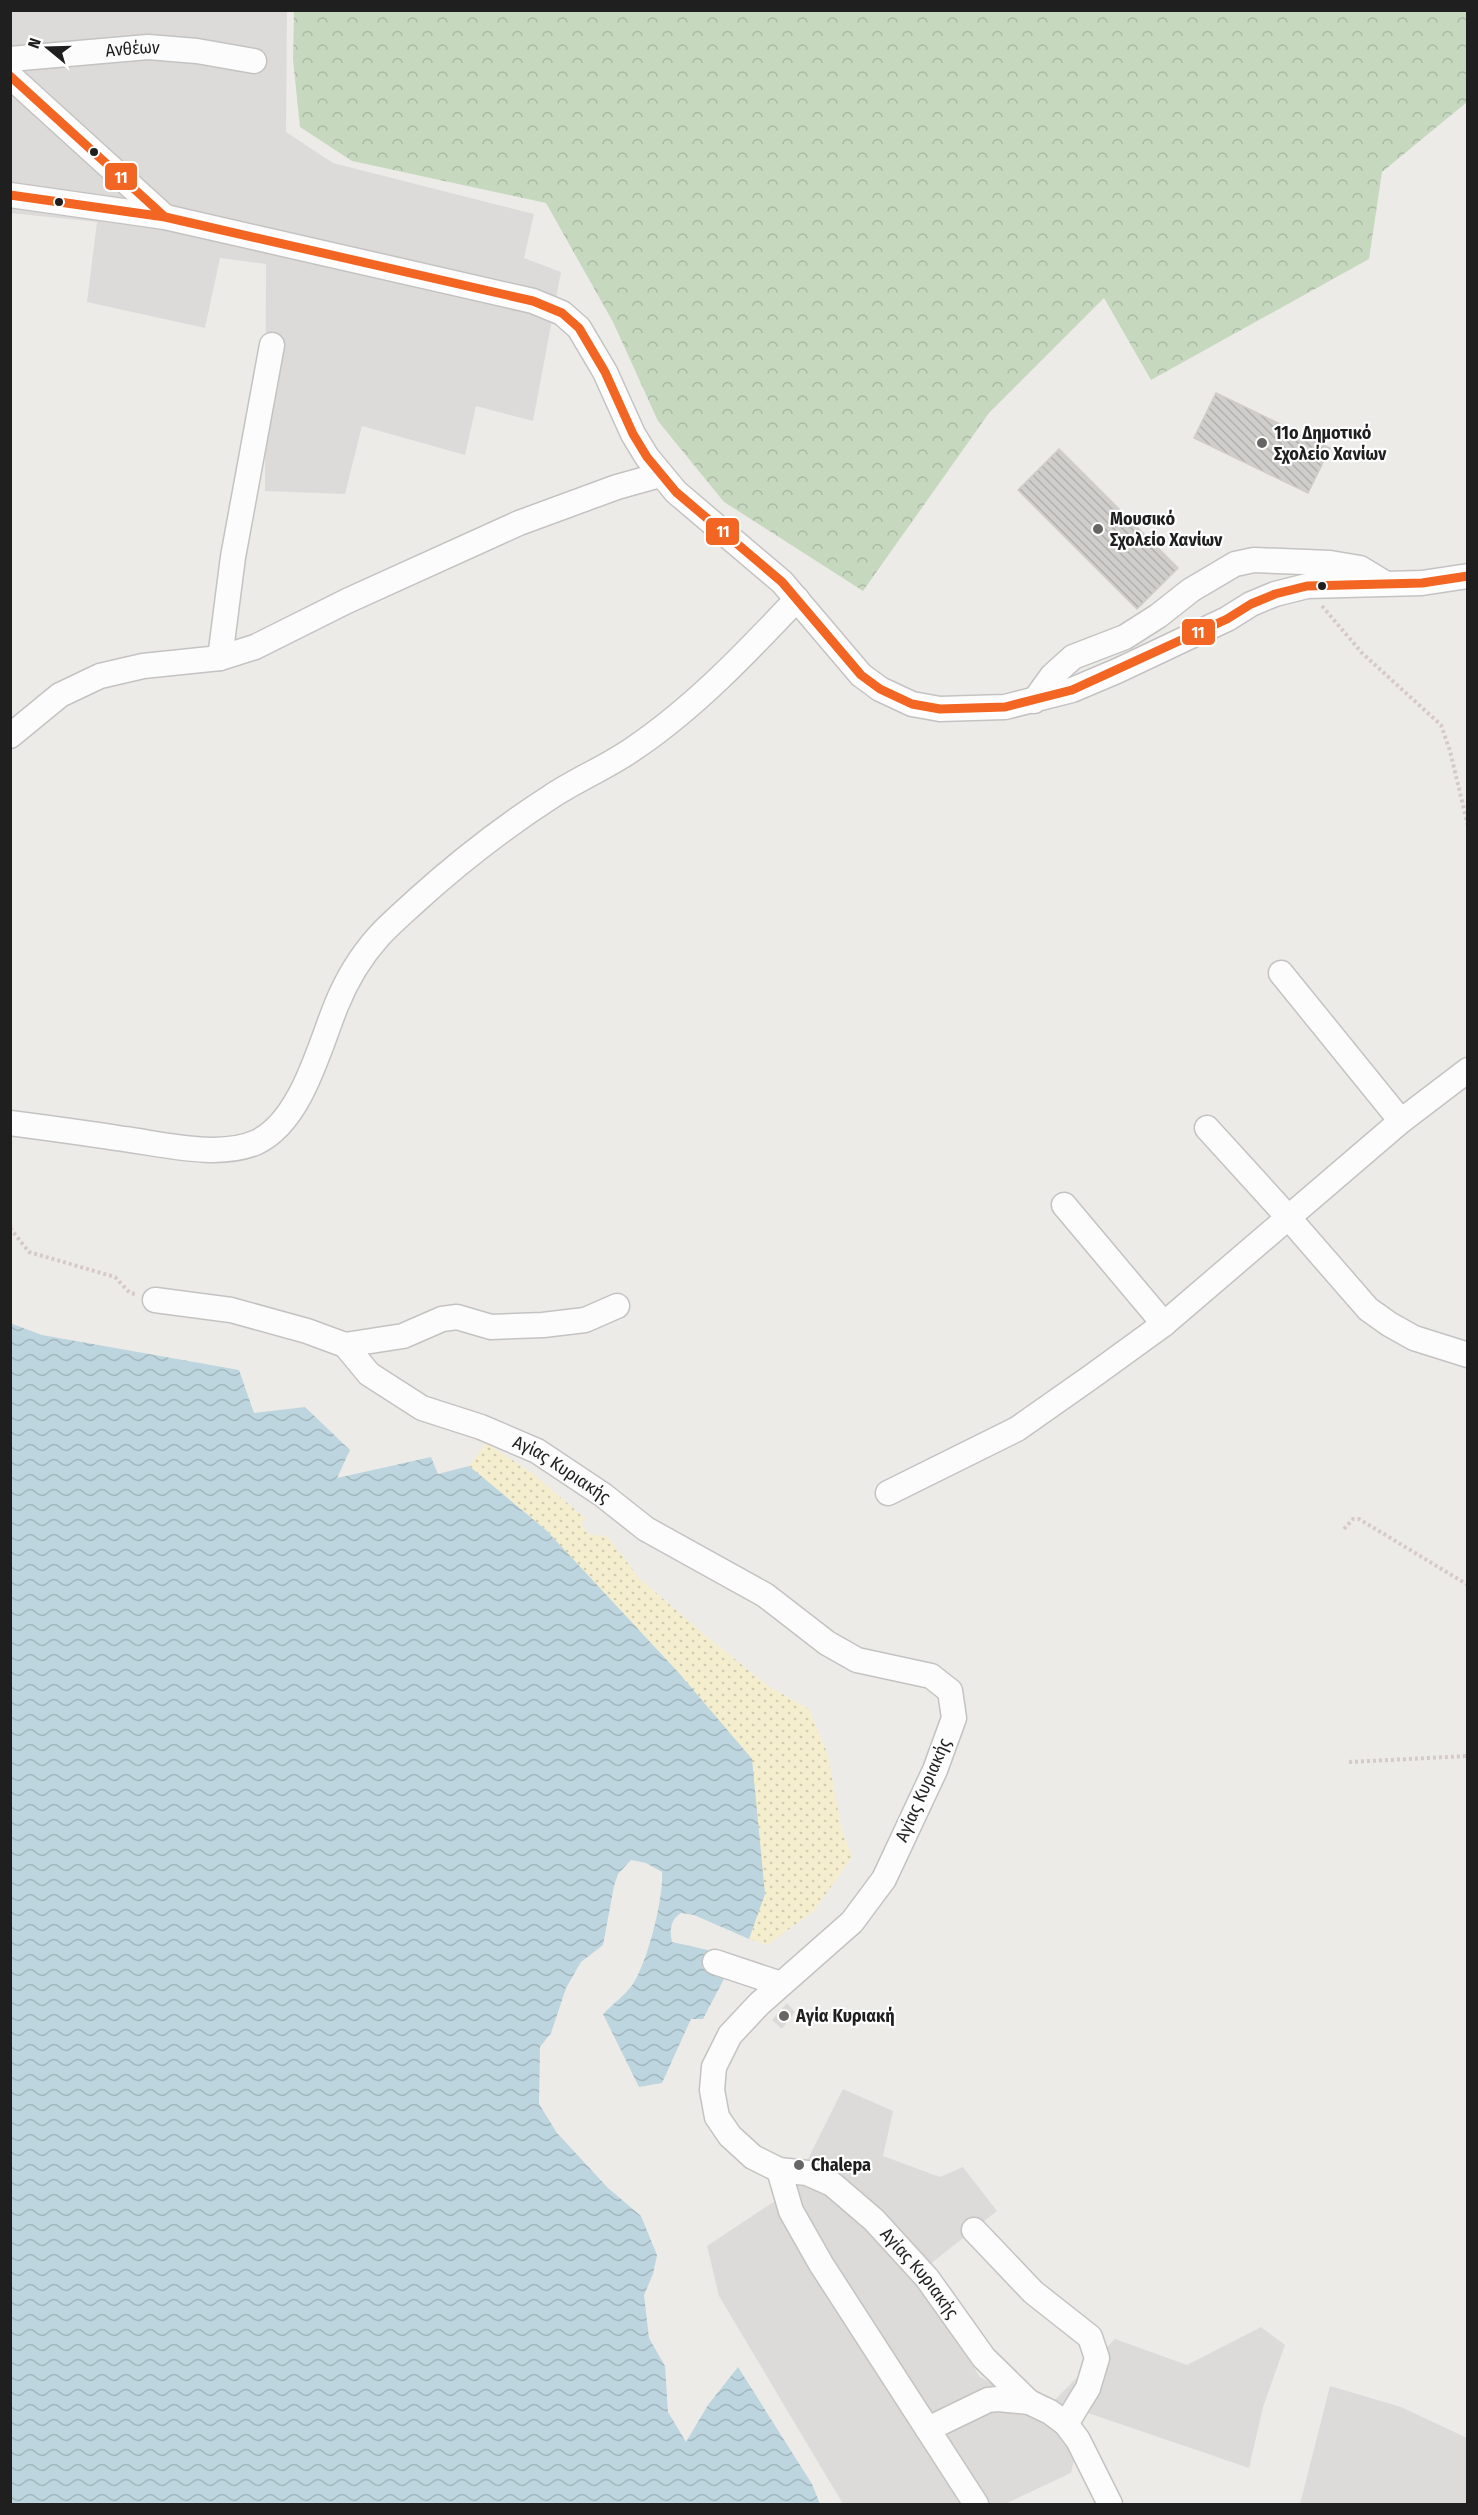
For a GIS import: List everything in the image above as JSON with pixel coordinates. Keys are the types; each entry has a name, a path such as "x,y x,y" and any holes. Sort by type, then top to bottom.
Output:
{"street":[{"name":"Ανθέων","path":"10,59 148,47 197,51 254,61"},
{"path":"10,76 165,217"},
{"path":"10,195 165,217 533,301 562,313 579,328 590,344 633,434 660,475 695,511 743,548 797,599 861,675 898,699 940,709 1005,706 1034,700 1094,681 1275,594 1307,586 1422,583 1467,576"},
{"path":"220,658 233,557 272,345"},
{"path":"10,736 60,695 100,676 143,666 220,658 255,647 347,601 519,523 616,487 660,475"},
{"path":"1034,700 1052,676 1074,657 1125,637 1158,616 1191,590 1235,564 1254,560 1330,563 1360,568 1385,583"},
{"path":"10,1123 199,1149 236,1149 257,1142 272,1131 288,1114 320,1052 351,975 378,937 393,921 488,839 555,794 633,749 664,727 749,650 797,599"},
{"path":"1281,973 1401,1121"},
{"path":"888,1493 1017,1429 1164,1324 1401,1121 1467,1070"},
{"path":"1207,1128 1368,1309 1414,1338 1467,1355"},
{"path":"1064,1205 1164,1324"},
{"path":"156,1300 231,1310 307,1331 345,1345 403,1336 450,1318 464,1318 491,1327 543,1325 585,1320 617,1306"},
{"name":"Αγίας Κυριακής","path":"345,1345 369,1374 422,1408 481,1427 537,1451 603,1495 646,1529 765,1595 827,1643 857,1660 931,1676 950,1691 954,1718 935,1770 884,1879 852,1922 782,1984 730,2035 714,2067 712,2090 717,2117 730,2136 753,2157 780,2170 807,2173 831,2184 874,2220 927,2278 984,2358 1029,2402 1050,2412 1066,2424 1078,2440 1110,2505"},
{"path":"715,1962 782,1984"},
{"path":"780,2170 791,2211 821,2264 976,2505"},
{"path":"974,2230 1033,2292 1090,2337 1097,2358 1088,2388 1066,2424"},
{"path":"928,2429 988,2400 1029,2402"}],"path":[{"path":"1307,586 1362,653 1442,725 1467,826"},
{"path":"10,1228 30,1252 115,1277 130,1293 156,1300"},
{"path":"1344,1529 1353,1519 1359,1519 1467,1585"},
{"path":"1350,1762 1467,1755"}],"shaded area":[{"path":"11,11 287,11 286,132 333,163 534,214 524,258 561,272 533,421 476,406 465,455 362,426 345,494 265,491 266,264 220,258 205,328 87,302 97,222 11,213"},
{"name":"Αγία Κυριακή","path":"787,2003 795,2012 782,2029 772,2020"},
{"path":"843,2089 893,2111 883,2156 940,2177 963,2167 997,2211 919,2273 979,2376 1041,2414 1115,2339 1187,2365 1261,2327 1285,2345 1263,2407 1249,2468 1085,2412 1071,2473 1005,2504 843,2504 719,2296 707,2246 793,2189"},
{"path":"1330,2386 1401,2407 1467,2438 1467,2504 1300,2504"}],"green space":[{"path":"294,10 1467,11 1467,102 1382,172 1369,259 1151,380 1104,298 989,413 863,591 724,502 658,421 613,322 546,203 352,161 300,127 293,60"}],"sand":[{"path":"486,1443 532,1473 586,1519 580,1524 589,1534 608,1537 639,1578 700,1631 768,1686 809,1709 828,1755 841,1827 852,1857 814,1911 767,1945 749,1939 765,1894 678,1672 546,1530 469,1466"}],"water":[{"path":"10,1323 42,1335 239,1370 254,1413 305,1407 350,1450 337,1478 431,1457 438,1474 469,1466 546,1530 678,1672 752,1759 765,1894 749,1939 694,1915 681,1913 675,1918 671,1929 672,1942 708,1950 702,1968 725,1977 703,2019 691,2019 662,2083 639,2087 603,2014 630,1988 638,1974 649,1946 660,1898 662,1872 646,1863 631,1860 618,1874 614,1886 603,1945 581,1962 566,1988 551,2033 540,2047 539,2104 557,2133 608,2188 641,2216 657,2255 653,2274 644,2295 649,2338 665,2366 668,2412 686,2442 708,2405 738,2367 812,2484 820,2504 11,2504"}],"building":[{"name":"11o Δημοτικό Σχολείο Χανίων","path":"1216,393 1330,448 1308,493 1194,438"},
{"name":"Μουσικό Σχολείο Χανίων","path":"1059,449 1178,568 1137,609 1018,490"}],"transit line":[{"name":"11","path":"10,76 165,217"},
{"name":"11","path":"10,195 165,217 533,301 562,313 579,328 605,372 633,434 647,457 676,492 782,582 861,675 880,689 912,704 940,709 1005,707 1072,690 1227,619 1251,604 1275,594 1307,586 1422,583 1468,576"}],"place":[{"name":"11o Δημοτικό Σχολείο Χανίων","path":"1262,443"},
{"name":"Μουσικό Σχολείο Χανίων","path":"1098,529"},
{"name":"Αγία Κυριακή","path":"784,2016"},
{"name":"Chalepa","path":"799,2165"}]}
